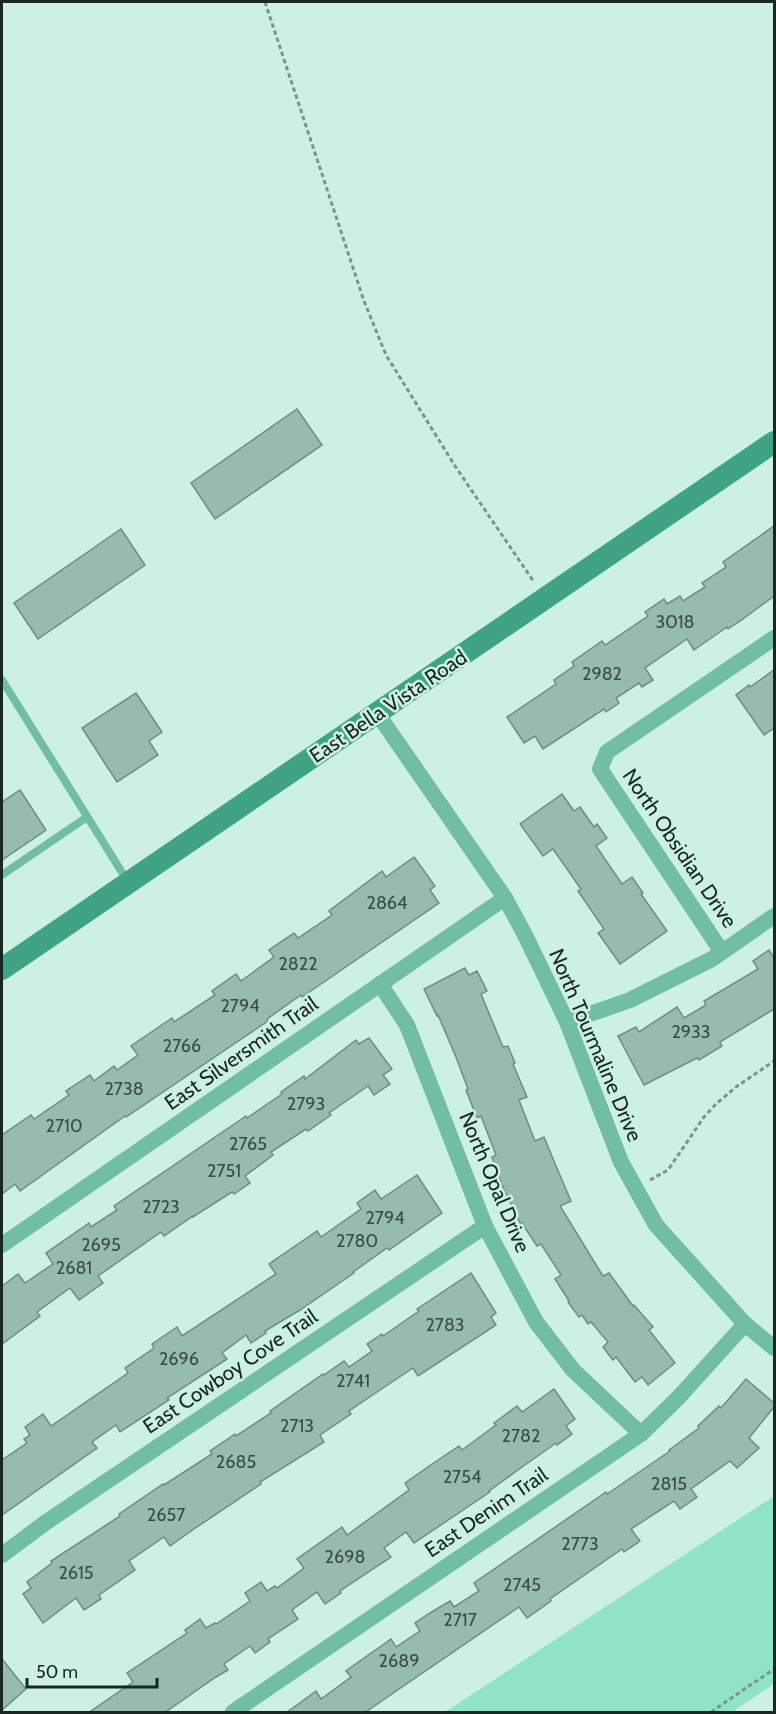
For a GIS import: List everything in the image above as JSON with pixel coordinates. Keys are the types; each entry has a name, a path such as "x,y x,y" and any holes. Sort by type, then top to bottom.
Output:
{"street":[{"name":"East Bella Vista Road","path":"3,964 128,883 774,442"},
{"name":"North Obsidian Drive","path":"722,952 600,770 607,752 774,638"},
{"name":"North Tourmaline Drive","path":"377,713 505,898 567,1022 621,1162 656,1225 745,1324 774,1347"},
{"name":"East Silversmith Trail","path":"2,1245 505,898"},
{"path":"567,1022 630,1000 712,959 774,916"},
{"name":"North Opal Drive","path":"380,984 407,1025 485,1226 536,1322 573,1370 641,1434"},
{"name":"East Cowboy Cove Trail","path":"2,1556 45,1523 485,1226"},
{"name":"East Denim Trail","path":"232,1713 641,1434 678,1398 745,1324"}],"lane":[{"path":"2,680 128,883"},
{"path":"2,875 87,817"}],"path":[{"path":"265,2 364,301 386,356 455,466 545,598"},
{"path":"635,1188 668,1170 716,1104 774,1061"},
{"path":"711,1713 774,1669"}],"green space":[{"path":"774,1496 774,1684 732,1712 445,1712"}],"building":[{"path":"297,409 322,445 215,519 191,483"},
{"path":"774,526 774,596 694,650 687,639 645,668 653,680 642,687 639,683 616,698 619,703 606,712 604,709 543,749 535,736 524,743 507,717 556,684 554,680 574,666 572,662 602,641 605,645 648,616 645,612 664,599 667,604 680,596 683,601 705,587 702,583 726,567 723,562"},
{"path":"121,529 145,565 38,639 14,603"},
{"path":"774,670 774,728 764,735 736,695"},
{"path":"136,693 162,732 149,741 158,755 117,782 82,728"},
{"path":"20,790 46,830 2,860 2,802"},
{"path":"562,794 574,811 580,807 594,827 597,824 607,838 596,846 622,884 632,877 667,931 620,964 598,933 604,929 578,891 581,889 553,849 543,856 520,824"},
{"path":"414,857 435,886 430,890 439,903 302,997 301,995 267,1019 268,1021 125,1116 20,1191 15,1184 2,1194 2,1135 31,1115 34,1119 69,1095 66,1091 90,1075 94,1081 114,1066 117,1070 138,1055 131,1046 172,1018 174,1022 215,995 212,991 236,974 241,981 274,957 269,950 294,933 298,938 332,915 329,911 382,871 386,877"},
{"path":"769,950 774,958 774,1009 720,1042 722,1046 699,1060 697,1058 644,1085 618,1036 636,1027 639,1032 677,1007 684,1018 706,1005 704,1001 758,969 753,961"},
{"path":"465,968 469,975 477,971 487,991 481,994 503,1047 508,1046 515,1063 513,1064 527,1097 519,1100 535,1141 544,1137 571,1201 560,1206 603,1276 609,1273 633,1306 653,1327 649,1330 675,1363 648,1385 642,1377 635,1382 616,1357 613,1360 603,1347 608,1342 591,1322 588,1324 582,1315 579,1317 568,1302 555,1279 561,1275 541,1244 537,1246 520,1223 502,1185 492,1157 496,1155 481,1116 477,1118 456,1057 424,989"},
{"path":"369,1038 392,1069 383,1075 390,1084 374,1095 368,1086 329,1113 331,1115 308,1131 306,1129 271,1152 273,1155 245,1176 250,1183 193,1216 164,1236 161,1232 98,1276 103,1283 79,1300 70,1288 37,1312 40,1316 2,1344 2,1286 18,1274 25,1283 53,1264 46,1253 89,1223 91,1227 117,1210 114,1206 246,1116 247,1118 304,1076 305,1079 356,1040 359,1044"},
{"path":"417,1175 442,1213 389,1250 387,1248 300,1310 265,1331 266,1333 251,1343 246,1335 222,1353 227,1359 120,1432 116,1425 92,1442 97,1448 2,1515 2,1460 27,1443 24,1439 30,1435 25,1427 43,1414 51,1426 128,1373 125,1368 154,1348 152,1344 177,1327 182,1336 276,1274 269,1264 317,1231 321,1237 361,1209 357,1203 375,1190 381,1199"},
{"path":"471,1273 496,1313 491,1317 496,1325 418,1376 413,1368 349,1411 351,1414 320,1435 324,1442 260,1482 261,1484 170,1546 164,1537 129,1561 135,1570 99,1595 101,1599 84,1610 76,1598 43,1623 23,1594 31,1588 27,1582 52,1563 51,1561 120,1516 119,1514 163,1484 212,1454 210,1451 271,1413 270,1411 323,1374 344,1361 349,1367 372,1351 367,1344 382,1334 383,1336 419,1311 417,1309"},
{"path":"746,1379 774,1403 774,1407 749,1438 759,1448 737,1468 730,1461 691,1489 697,1497 680,1509 674,1501 631,1529 640,1541 624,1552 622,1549 550,1599 551,1601 527,1618 519,1607 364,1713 286,1713 316,1691 321,1699 351,1677 346,1671 391,1639 396,1647 420,1631 415,1623 430,1613 450,1601 454,1607 479,1591 474,1583 670,1451 699,1428 698,1426 719,1406 721,1408"},
{"path":"554,1389 575,1419 566,1426 572,1434 557,1445 556,1443 490,1492 414,1543 406,1532 384,1548 391,1557 340,1591 341,1593 325,1604 317,1592 292,1610 298,1619 268,1639 270,1642 255,1653 250,1646 224,1664 228,1670 164,1713 88,1713 133,1682 127,1673 187,1633 185,1630 200,1619 206,1628 216,1624 250,1601 245,1593 261,1582 267,1591 275,1586 277,1588 304,1568 297,1559 342,1527 347,1535 409,1490 405,1483 459,1446 462,1450 517,1406 522,1412"},
{"path":"2,1659 26,1689 2,1710"}]}
